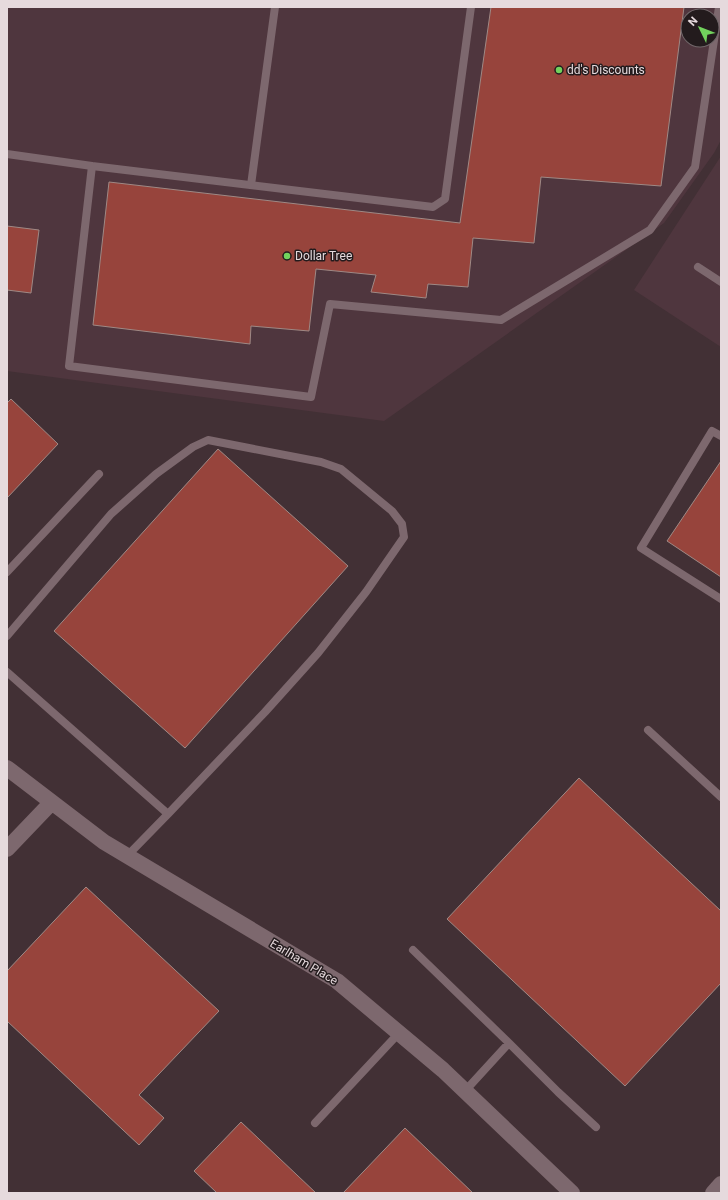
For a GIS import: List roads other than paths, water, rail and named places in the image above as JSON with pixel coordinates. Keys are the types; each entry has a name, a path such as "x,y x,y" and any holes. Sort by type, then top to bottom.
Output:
{"street":[{"name":"Earlham Place","path":"7,768 104,842 337,981 443,1070 572,1193"},
{"path":"7,850 51,802"},
{"path":"713,1193 721,1184"}],"lane":[{"path":"251,185 275,7"},
{"path":"7,154 92,166 433,207 445,199 471,7"},
{"path":"92,166 69,366 311,397 330,304 501,320 650,230 695,167 719,7"},
{"path":"698,267 721,282"},
{"path":"721,436 712,431 641,548 721,599"},
{"path":"7,636 111,514 156,474 193,447 208,440 321,462 341,469 392,511 402,524 404,537 366,592 318,652 264,712 127,856"},
{"path":"7,572 99,474"},
{"path":"7,672 168,814"},
{"path":"648,730 721,797"},
{"path":"413,950 558,1092 596,1127"},
{"path":"315,1123 399,1033"},
{"path":"465,1091 509,1043"}],"place":[{"name":"dd's Discounts","path":"559,70"},
{"name":"Dollar Tree","path":"287,256"}]}
